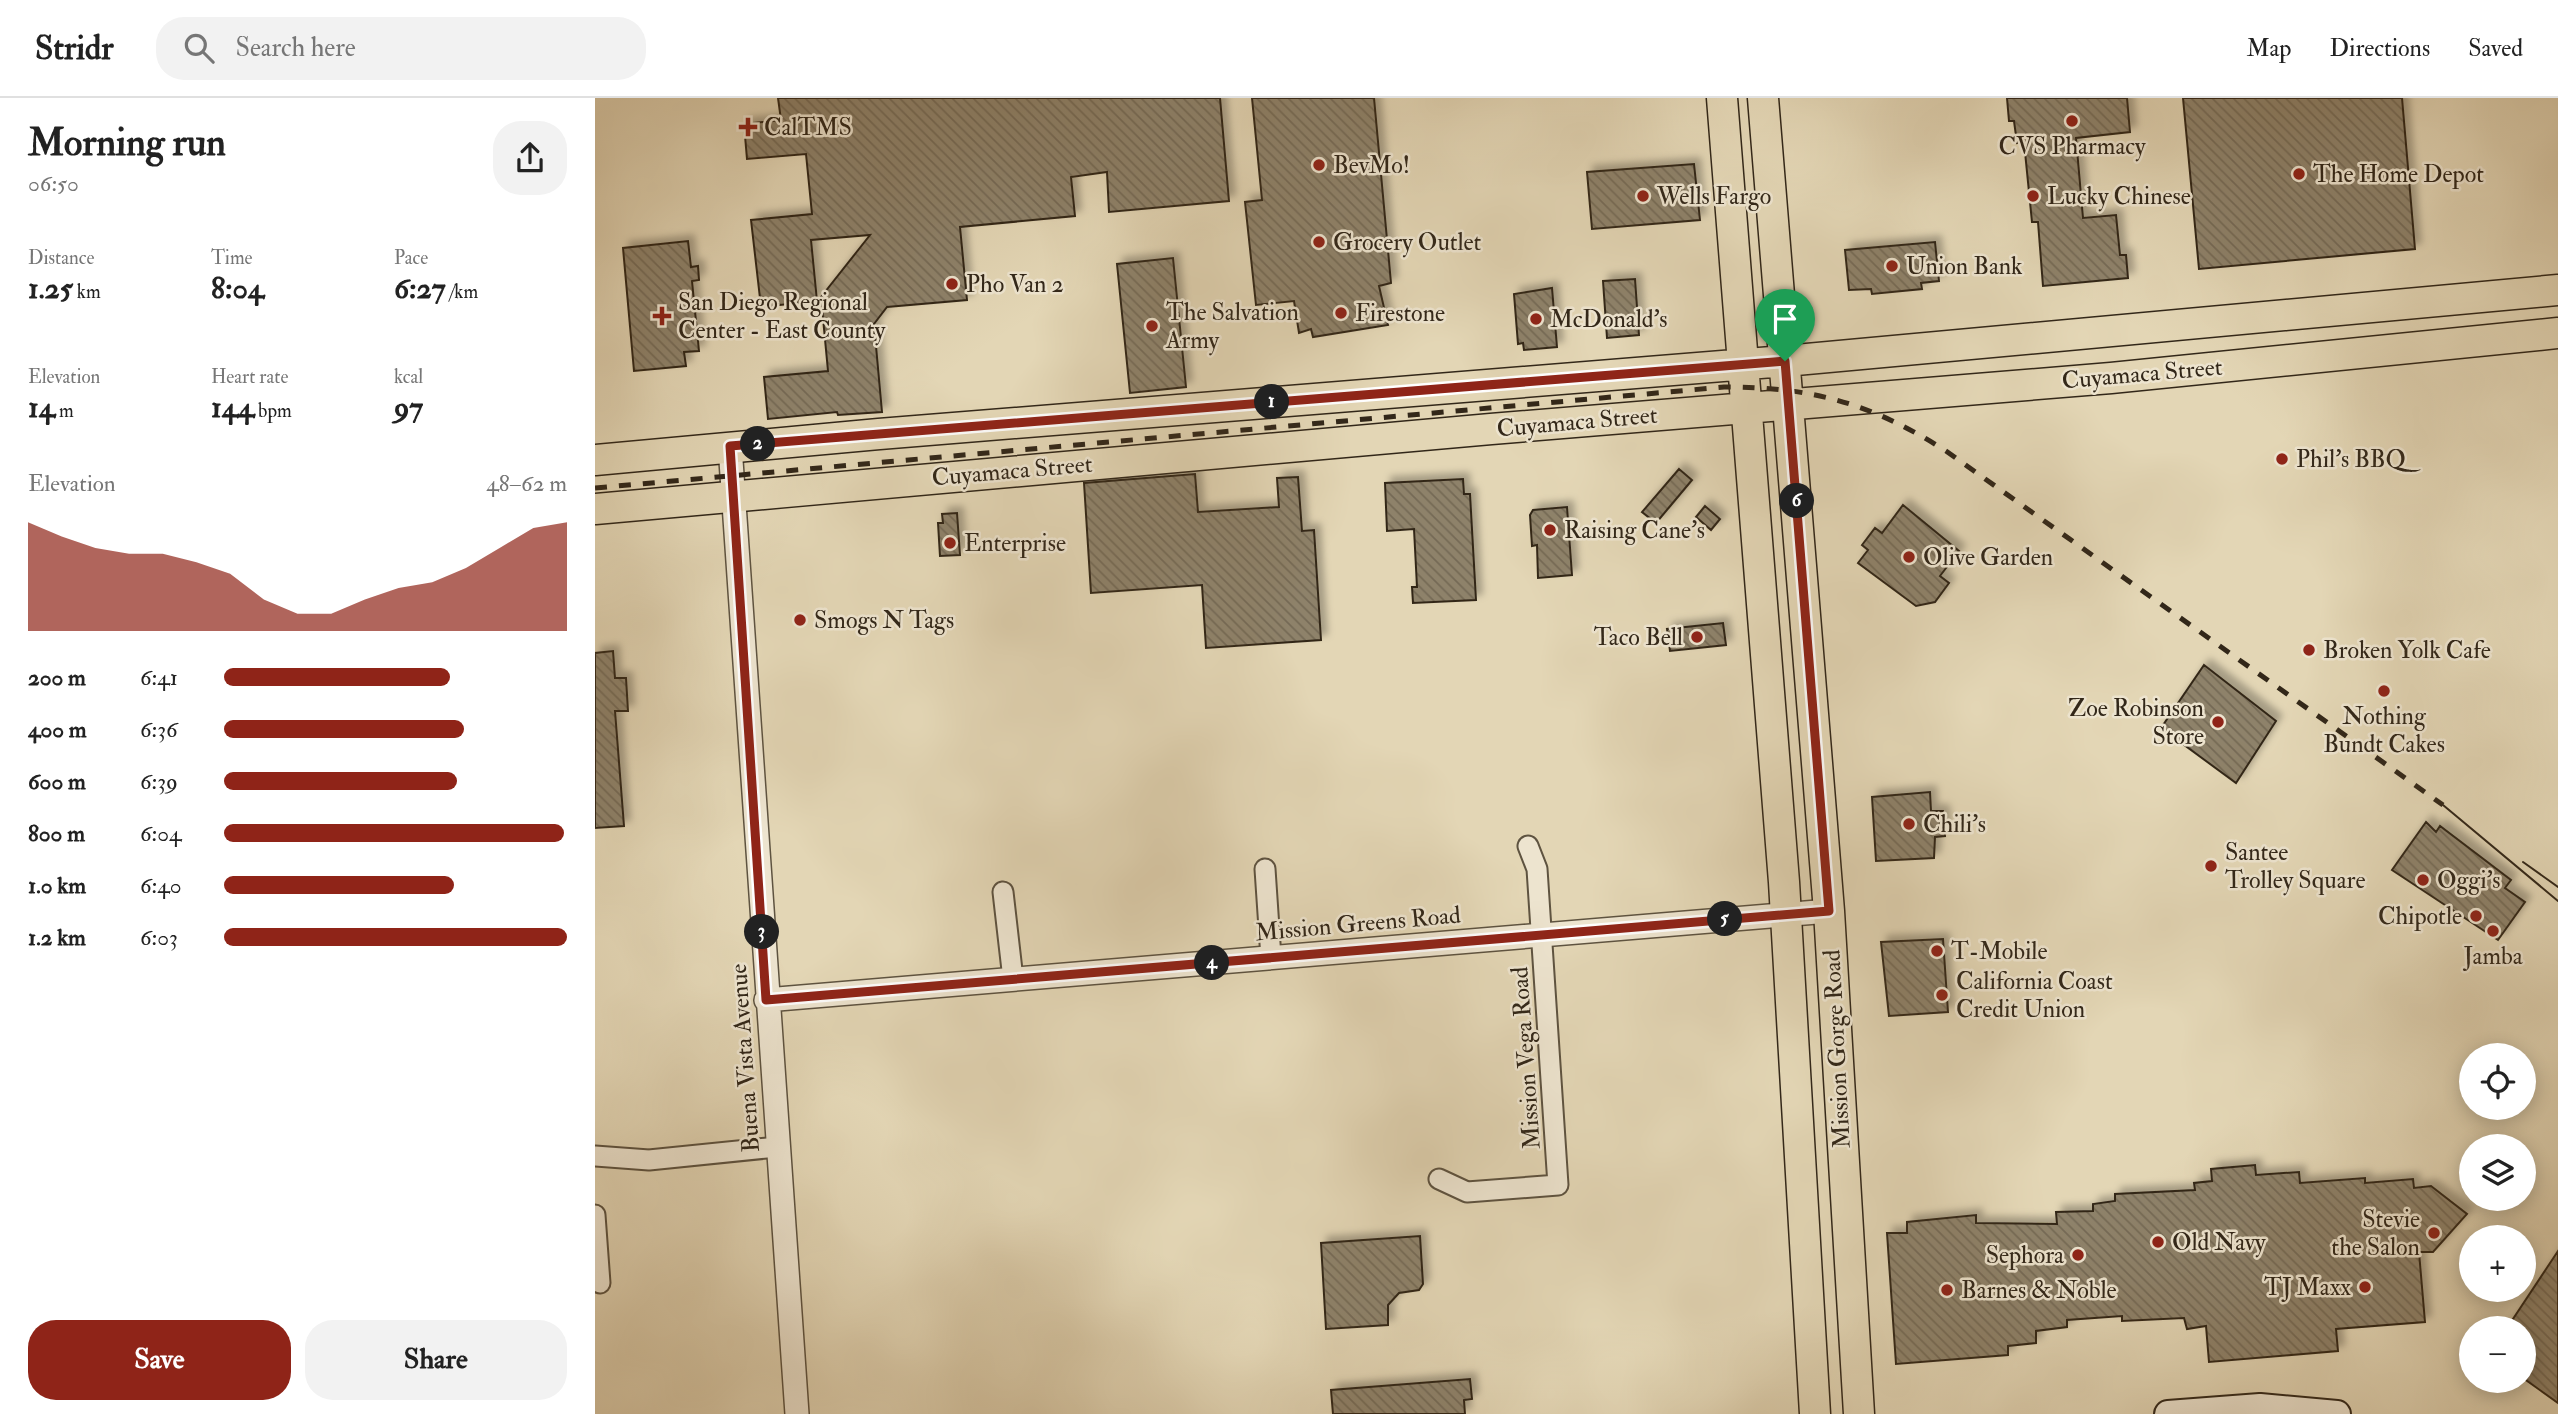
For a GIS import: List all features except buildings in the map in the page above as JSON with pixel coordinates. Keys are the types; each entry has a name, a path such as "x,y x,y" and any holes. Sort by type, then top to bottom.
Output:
{"main road":[{"name":"Mission Gorge Road","path":"1722,98 1749,408 1786,914 1815,1414"},
{"name":"Mission Gorge Road","path":"1763,98 1829,911 1859,1414"},
{"name":"Cuyamaca Street","path":"595,460 730,446 1745,365 2558,290"},
{"name":"Cuyamaca Street","path":"595,509 2111,378 2558,333"},
{"path":"2168,1414 2260,1407 2337,1414"}],"street":[{"name":"Buena Vista Avenue","path":"730,446 766,1000 797,1414"},
{"name":"Mission Vega Road","path":"1440,1179 1467,1192 1558,1185 1543,935 1537,869 1528,846"},
{"path":"1265,869 1271,958"},
{"path":"1003,892 1013,979"},
{"name":"Mission Greens Road","path":"766,1000 1829,911"},
{"path":"595,1156 649,1160 778,1147"},
{"path":"595,1216 600,1283"}],"tram line":[{"path":"2443,805 2558,901"},
{"path":"2523,862 2558,887"}],"railway":[{"path":"595,488 1724,387 1785,390 1840,401 1866,410 1919,434 1946,451 2443,805"}],"place":[{"name":"CVS Pharmacy","path":"2072,121"},
{"name":"CalTMS","path":"748,127"},
{"name":"BevMo!","path":"1319,165"},
{"name":"The Home Depot","path":"2299,174"},
{"name":"Wells Fargo","path":"1643,196"},
{"name":"Lucky Chinese","path":"2033,196"},
{"name":"Grocery Outlet","path":"1319,242"},
{"name":"Union Bank","path":"1892,266"},
{"name":"Pho Van 2","path":"952,284"},
{"name":"Firestone","path":"1341,313"},
{"name":"San Diego Regional Center - East County","path":"662,316"},
{"name":"McDonald's","path":"1536,319"},
{"name":"The Salvation Army","path":"1152,326"},
{"name":"Phil's BBQ","path":"2282,459"},
{"name":"Raising Cane's","path":"1550,530"},
{"name":"Enterprise","path":"950,543"},
{"name":"Olive Garden","path":"1909,557"},
{"name":"Smogs N Tags","path":"800,620"},
{"name":"Taco Bell","path":"1697,637"},
{"name":"Broken Yolk Cafe","path":"2309,650"},
{"name":"Nothing Bundt Cakes","path":"2384,691"},
{"name":"Zoe Robinson Store","path":"2218,722"},
{"name":"Chili's","path":"1909,824"},
{"name":"Santee Trolley Square","path":"2211,866"},
{"name":"Oggi's","path":"2423,880"},
{"name":"Chipotle","path":"2476,916"},
{"name":"Jamba","path":"2493,931"},
{"name":"T-Mobile","path":"1937,951"},
{"name":"California Coast Credit Union","path":"1942,995"},
{"name":"Stevie the Salon","path":"2434,1233"},
{"name":"Old Navy","path":"2158,1242"},
{"name":"Sephora","path":"2078,1255"},
{"name":"TJ Maxx","path":"2365,1287"},
{"name":"Barnes & Noble","path":"1947,1290"}],"route":[{"path":"1785,361 1829,911 766,1000 730,446 1785,361"}]}
